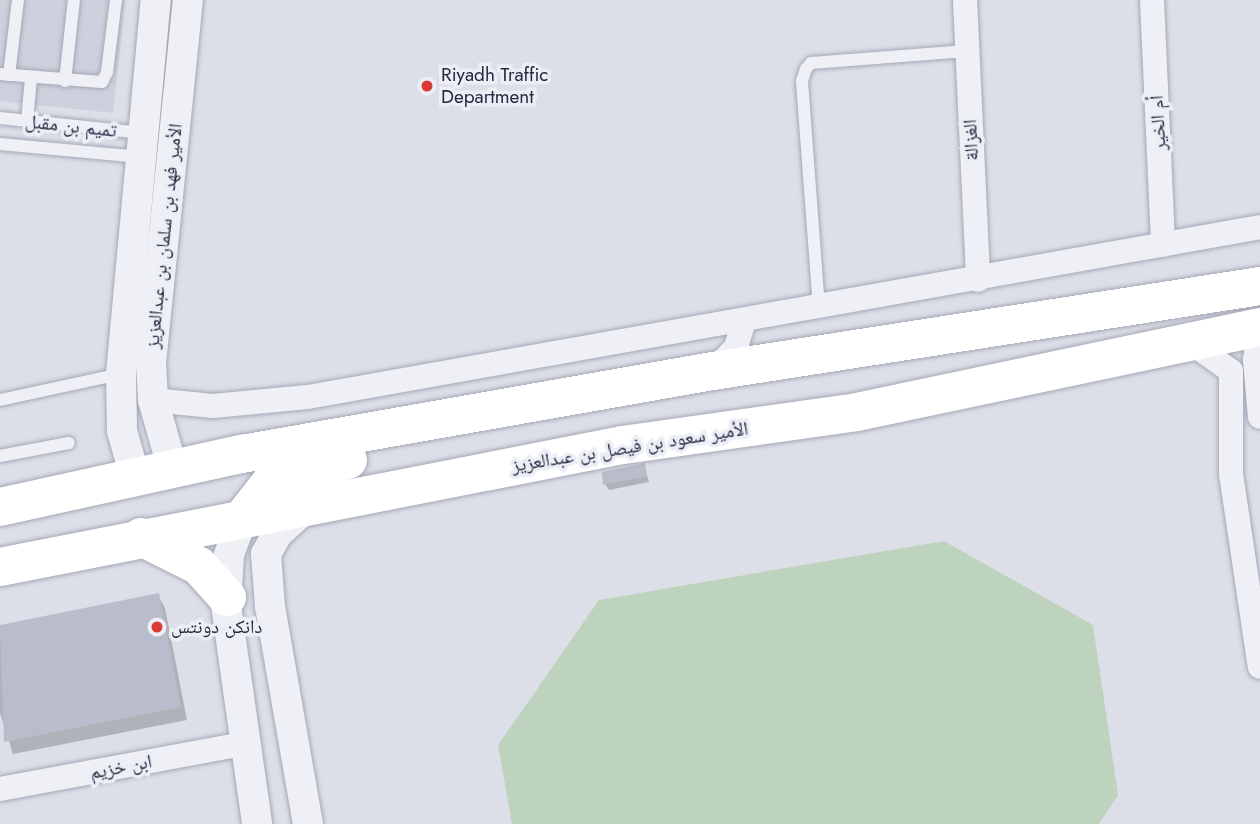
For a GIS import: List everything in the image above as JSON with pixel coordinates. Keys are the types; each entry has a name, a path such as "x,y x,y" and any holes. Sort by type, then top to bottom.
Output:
{"main road":[{"path":"0,508 136,480 242,454 620,391 713,371 1249,285"},
{"name":"الأمير سعود بن فيصل بن عبدالعزيز","path":"0,567 141,537 623,445 857,412 1190,342 1253,332"},
{"path":"242,519 271,482 293,473 556,419 620,391"},
{"path":"141,537 199,566 227,601"}],"street":[{"path":"136,480 122,431 121,374 156,0"},
{"name":"الأمير فهد بن سلمان بن عبدالعزيز","path":"173,470 153,400 151,363 188,0"},
{"name":"الغزالة","path":"965,0 978,280"},
{"name":"أم الخير","path":"1152,0 1163,245"},
{"path":"153,400 213,406 308,397 978,280 1260,226"},
{"path":"713,371 736,347 744,321"},
{"path":"1253,332 1260,417"},
{"path":"1190,342 1231,371 1231,474 1260,667"},
{"path":"307,824 270,607 270,544 309,505"},
{"path":"242,519 229,555 227,601 243,744 257,824"},
{"path":"227,601 242,599 270,607"},
{"name":"ابن خزيم","path":"0,788 243,744"}],"lane":[{"path":"18,0 5,75 102,82 107,72 116,0"},
{"path":"65,81 74,0"},
{"path":"819,308 802,81 806,69 811,63 967,51"},
{"path":"27,121 31,78"},
{"name":"تميم بن مقبل","path":"0,118 27,121 141,145"},
{"name":"تميم بن مقبل","path":"0,144 141,145"},
{"path":"0,400 121,374"},
{"path":"0,456 69,443"}],"shaded area":[{"path":"0,0 125,0 113,113 0,101"}],"green space":[{"path":"944,541 1093,625 1118,795 1099,824 512,824 498,745 599,600"}],"building":[{"path":"645,463 647,476 603,485 602,472"},
{"path":"159,593 181,707 4,742 0,625"}],"place":[{"name":"Riyadh Traffic Department","path":"427,86"},
{"name":"دانكن دونتس","path":"157,627"}]}
